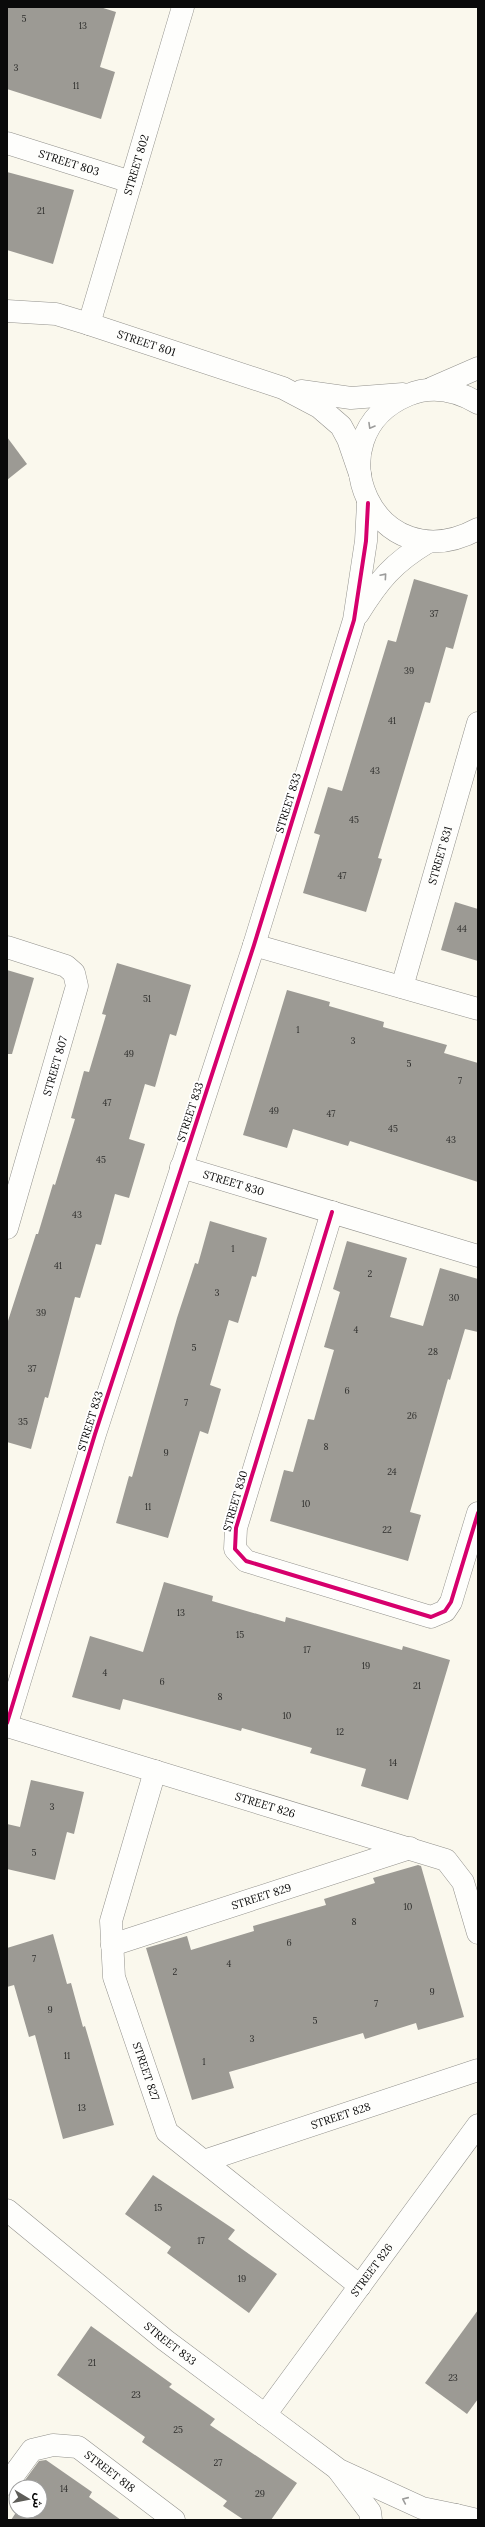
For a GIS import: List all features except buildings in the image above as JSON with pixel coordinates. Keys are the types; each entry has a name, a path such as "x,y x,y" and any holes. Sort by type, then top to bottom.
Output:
{"street":[{"name":"STREET 802","path":"89,324 183,7"},
{"name":"STREET 803","path":"7,142 131,182"},
{"name":"STREET 801","path":"7,312 56,314 283,388 319,407 341,426 348,439 360,474"},
{"path":"478,368 389,406 372,423 364,439 360,456 360,474 368,503 384,522 404,536 428,542 446,542 463,537 478,529"},
{"name":"STREET 801","path":"283,388 351,398 376,398 422,391"},
{"path":"422,391 447,390 465,395 478,402"},
{"name":"STREET 833","path":"7,1724 95,1434 254,945 354,620 366,541 368,503"},
{"name":"STREET 833","path":"354,620 384,576 403,557 428,542"},
{"name":"STREET 831","path":"402,987 478,723"},
{"path":"254,945 478,1010"},
{"name":"STREET 807","path":"7,948 66,966 74,973 77,986 13,1184 7,1228"},
{"name":"STREET 830","path":"181,1167 478,1256"},
{"name":"STREET 830","path":"332,1212 236,1528 235,1549 246,1561 431,1617 445,1611 451,1602 478,1513"},
{"name":"STREET 826","path":"7,1724 446,1860 463,1882 478,1933"},
{"name":"STREET 827","path":"155,1771 111,1921 114,1977 167,2132 360,2286"},
{"name":"STREET 829","path":"112,1945 410,1848"},
{"name":"STREET 828","path":"204,2161 478,2070"},
{"name":"STREET 826","path":"265,2415 478,2126"},
{"name":"STREET 833","path":"7,2210 165,2340 339,2470 422,2508 477,2520"},
{"name":"STREET 818","path":"7,2484 32,2450 53,2445 78,2447 174,2520"},
{"name":"STREET 833","path":"339,2470 370,2512 371,2520"},
{"path":"425,2520 442,2515 456,2515"}],"cycle path":[{"path":"7,1723 95,1434 254,945 354,620 366,541 368,503"},
{"path":"332,1212 236,1528 235,1549 246,1561 431,1617 445,1611 451,1602 478,1513"}]}
